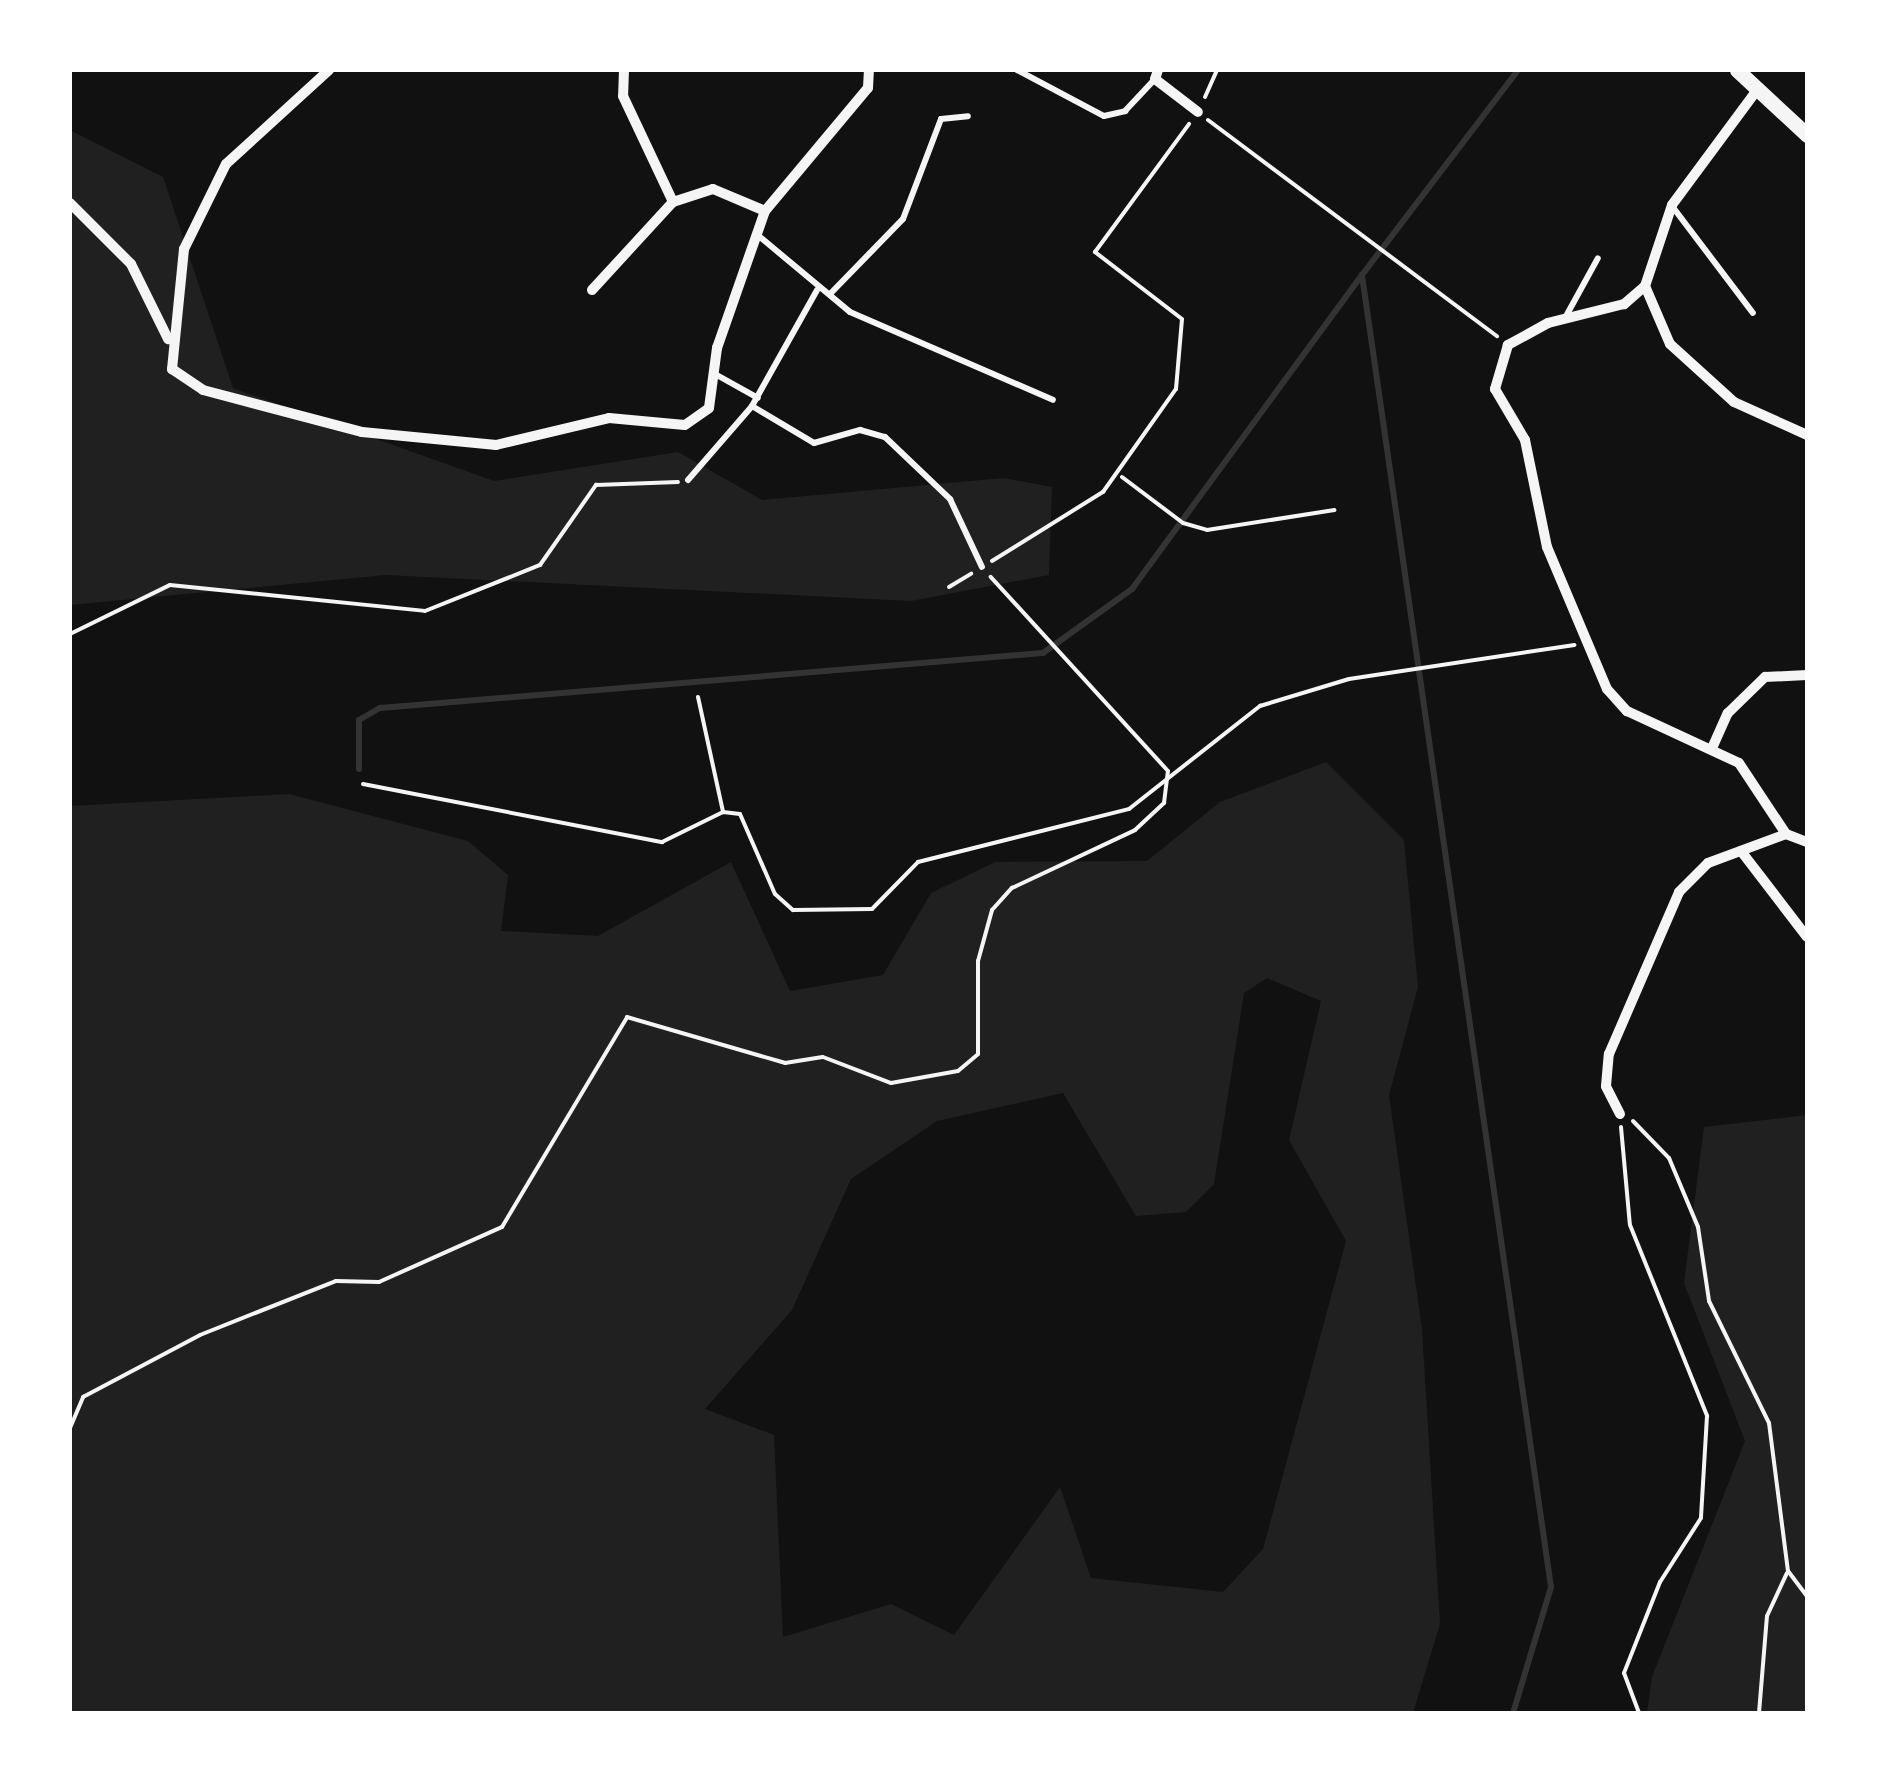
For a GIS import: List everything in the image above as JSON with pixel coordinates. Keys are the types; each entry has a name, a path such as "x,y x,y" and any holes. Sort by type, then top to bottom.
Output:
{"main road":[{"path":"1737,70 1807,136"}],"street":[{"path":"168,340 184,249 226,164 329,70"},
{"path":"624,70 622,96 674,202"},
{"path":"70,203 131,264 168,340 172,368 232,400 362,432 496,445 609,418 685,425 709,408 715,374 760,237 764,211 868,88 869,70"},
{"path":"1156,74 1198,112"},
{"path":"1757,90 1672,206 1645,286 1624,304 1565,318 1508,345 1495,390 1525,440 1546,548 1589,643 1626,711 1713,746 1758,784 1786,834 1807,842"},
{"path":"592,290 674,202 714,190 764,211"},
{"path":"1645,286 1670,344 1734,402 1807,435"},
{"path":"1713,746 1728,713 1765,676 1807,674"},
{"path":"1620,1114 1606,1086 1609,1054 1661,927 1708,864 1786,834"},
{"path":"1741,850 1807,937"}],"lane":[{"path":"1017,70 1104,116 1125,110 1156,74"},
{"path":"831,293 904,219 941,118 968,116"},
{"path":"1672,206 1753,312"},
{"path":"760,237 817,290 831,293 850,312 1053,400"},
{"path":"1565,318 1598,258"},
{"path":"688,480 758,398 817,290"},
{"path":"715,374 758,398"},
{"path":"752,406 814,443 860,430 885,436 950,499 982,567"}],"path":[{"path":"949,586 1120,476 1162,417 1186,344 1182,319 1158,294 1095,252 1198,112 1217,70"},
{"path":"1198,112 1508,345"},
{"path":"1120,476 1183,523 1207,530 1334,510"},
{"path":"70,634 170,585 425,610 540,566 596,485 688,480"},
{"path":"70,1428 84,1396 200,1336 336,1281 379,1282 502,1227 627,1018 785,1064 823,1057 892,1083 958,1070 978,1054 978,961 992,910 1012,888 1136,830 1164,803 1168,771 982,567"},
{"path":"364,784 662,842 723,812 750,822 775,894 792,910 872,910 918,862 1129,809 1168,771 1260,706 1314,690 1589,643"},
{"path":"698,697 723,812"},
{"path":"1620,1114 1648,1129 1669,1158 1698,1227 1709,1301 1769,1422 1788,1570 1807,1596"},
{"path":"1620,1114 1630,1225 1707,1416 1701,1518 1660,1582 1624,1673 1640,1713"},
{"path":"1807,1472 1807,1497"},
{"path":"1759,1713 1766,1616 1788,1570"}],"shaded area":[{"path":"70,130 163,177 233,388 494,481 678,452 762,500 1004,478 1052,487 1049,575 911,601 386,575 70,605"},
{"path":"1326,762 1404,840 1418,987 1389,1095 1422,1329 1440,1624 1413,1713 70,1713 70,806 289,794 468,841 508,875 501,931 598,936 731,862 790,991 883,975 931,893 995,862 1147,861 1220,802","holes":["1267,978 1321,1001 1289,1140 1346,1241 1263,1549 1223,1592 1091,1578 1060,1487 954,1635 891,1604 783,1637 774,1435 705,1409 792,1310 851,1179 937,1121 1063,1093 1136,1216 1186,1212 1214,1184 1244,993"]},
{"path":"1807,1115 1807,1713 1647,1713 1652,1677 1745,1441 1684,1283 1704,1127"}],"waterway":[{"path":"1513,1713 1551,1587 1362,275 1518,70"},
{"path":"359,769 359,720 380,708 1043,653 1132,589 1361,276"}]}
